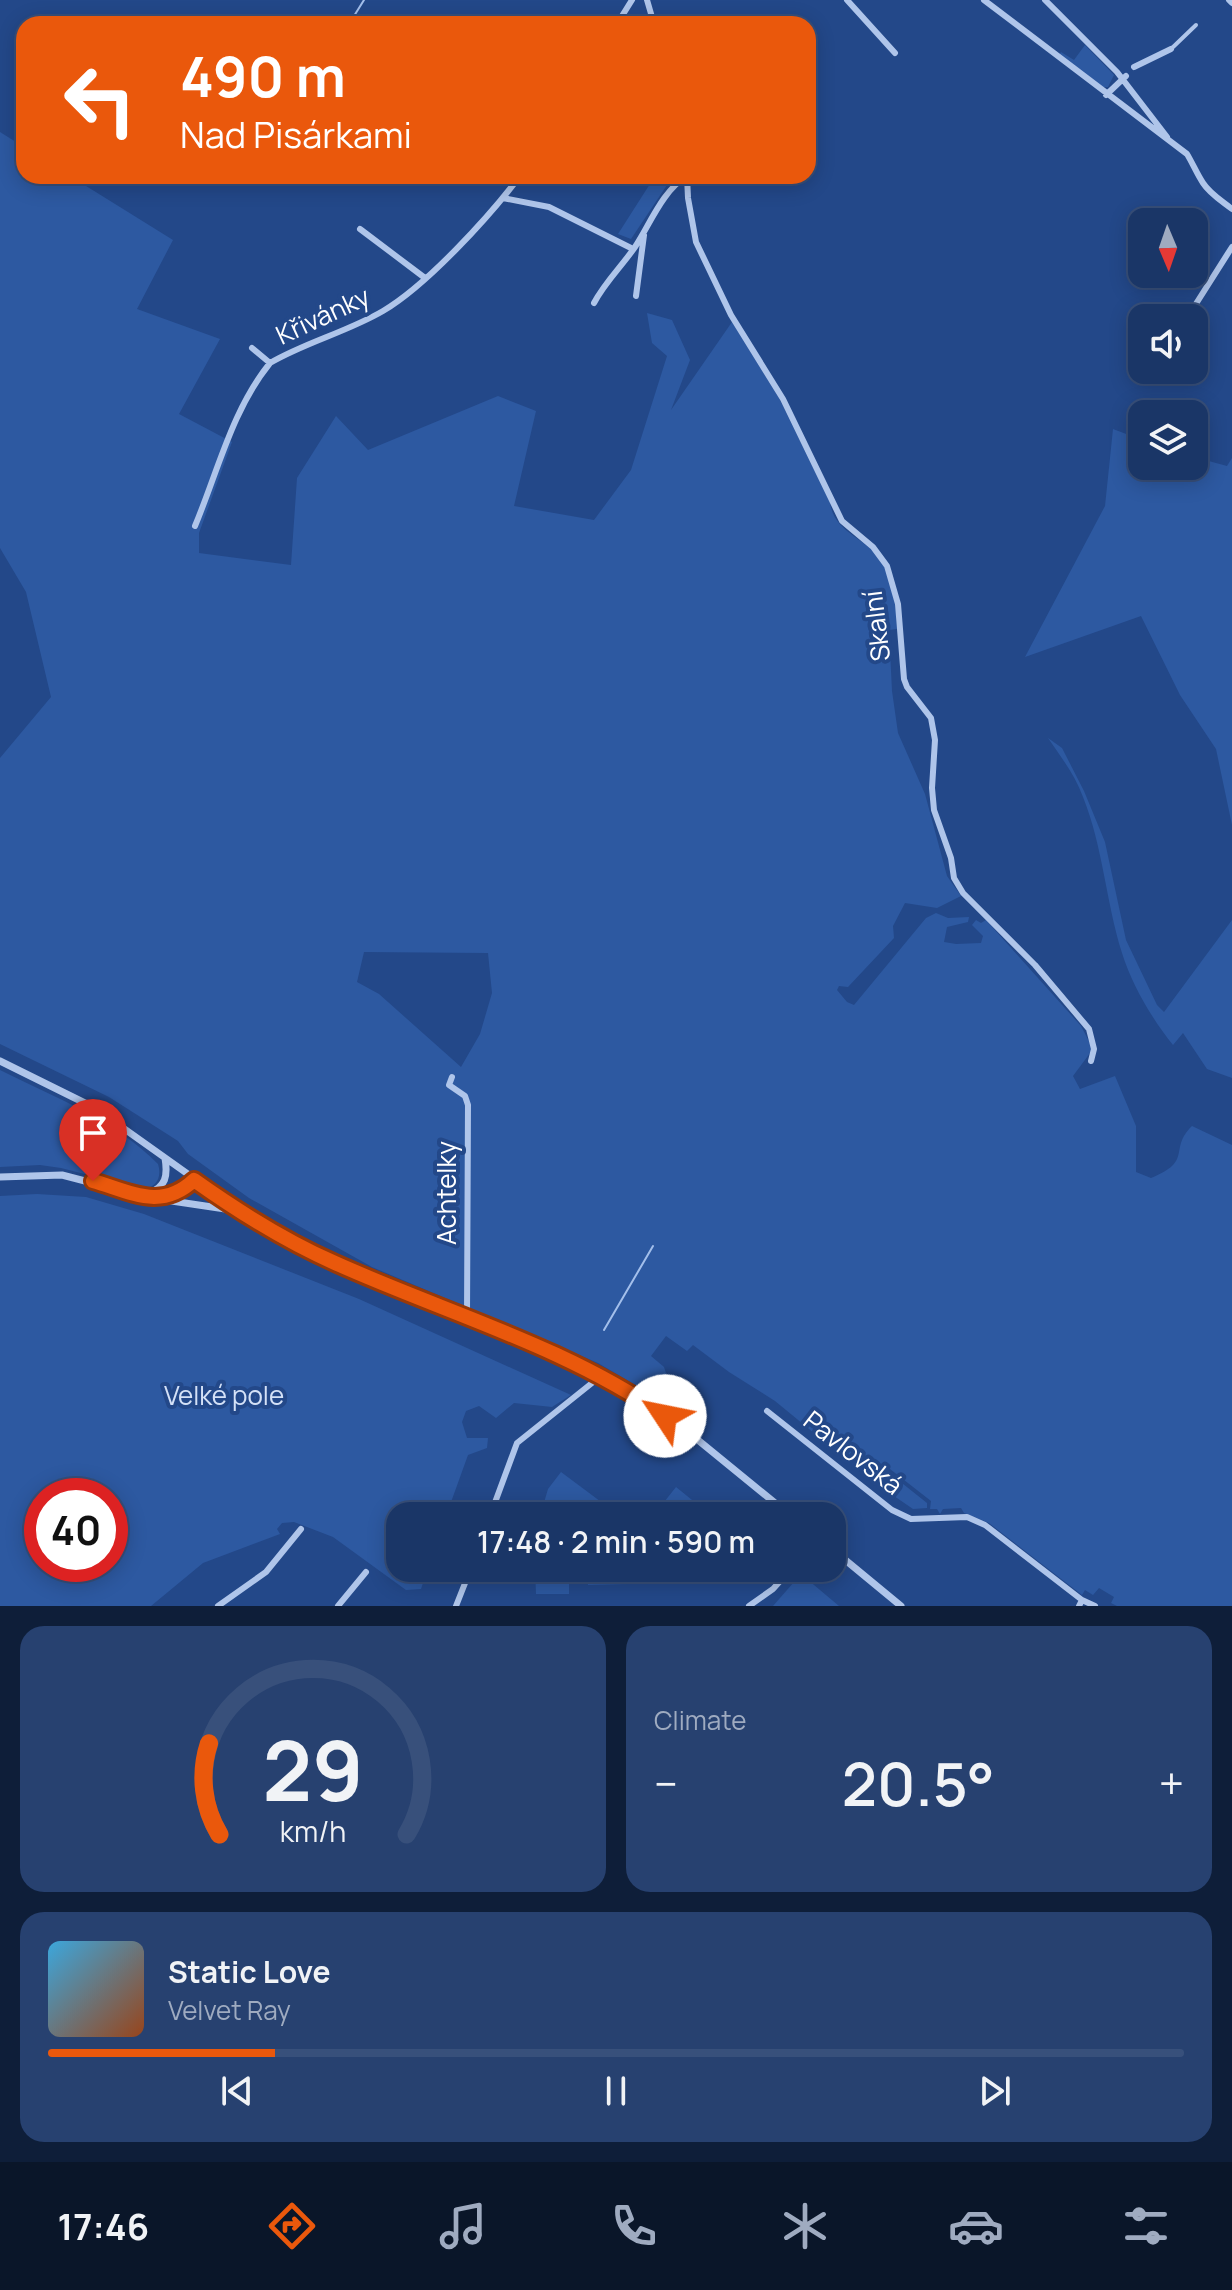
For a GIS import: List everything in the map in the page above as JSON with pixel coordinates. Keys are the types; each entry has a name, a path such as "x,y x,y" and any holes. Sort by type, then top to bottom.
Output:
{"street":[{"path":"847,0 895,53"},
{"path":"984,0 1187,154 1201,181 1232,209"},
{"path":"1045,0 1124,77 1170,141"},
{"path":"1134,67 1171,49 1196,25"},
{"path":"1106,95 1124,77"},
{"name":"Křivánky","path":"195,526 236,419 258,378 270,363 384,311 425,278 514,184"},
{"name":"Skalní","path":"594,303 675,184"},
{"name":"Skalní","path":"688,184 696,242 731,315 783,399 842,521 881,555 894,581 904,679 931,718 935,740 934,810 951,858 954,878 963,893 1035,965 1089,1029 1094,1049 1091,1061"},
{"path":"503,198 549,207 633,249"},
{"path":"360,229 425,278"},
{"name":"Skalní","path":"636,296 644,232"},
{"path":"1196,304 1232,247"},
{"path":"252,348 270,363"},
{"path":"0,1061 95,1108 194,1180 282,1237 332,1262 602,1375 693,1436 774,1502"},
{"name":"Achtelky","path":"452,1077 449,1085 465,1096 468,1105 467,1317"},
{"path":"142,1195 153,1193 163,1184 167,1175 165,1158"},
{"path":"0,1177 71,1176 142,1195 242,1213"},
{"path":"142,1195 171,1196 194,1180"},
{"path":"495,1502 517,1443 602,1375"},
{"name":"Pavlovská","path":"767,1411 892,1510 911,1519 967,1517 985,1525 1081,1603 1095,1606"},
{"path":"218,1606 266,1572 301,1529"},
{"path":"846,1561 901,1606"},
{"path":"338,1606 366,1572"},
{"path":"456,1606 465,1582"},
{"path":"749,1606 779,1582"}],"green space":[{"path":"1085,45 1114,75 1108,87 1103,87 1059,55 1061,52 1074,60"},
{"path":"0,132 16,142 16,184 83,184 173,240 137,309 220,339 179,414 232,442 199,533 199,553 291,565 297,478 336,416 368,450 498,396 536,411 514,506 594,520 631,470 667,356 652,343 647,313 672,320 690,360 671,410 732,322 779,398 837,521 876,553 891,577 897,629 889,630 898,733 925,794 947,876 961,896 937,908 905,903 893,926 894,938 848,987 839,986 837,990 854,1005 926,918 936,913 948,918 969,917 968,922 947,927 944,942 956,944 981,943 983,936 972,925 976,920 981,923 986,920 1081,1026 1093,1049 1073,1076 1080,1089 1115,1076 1136,1126 1136,1172 1151,1178 1172,1166 1185,1134 1192,1126 1232,1145 1232,1606 1117,1606 1111,1603 1114,1597 1099,1588 1093,1595 1085,1590 1082,1595 989,1523 964,1513 961,1508 943,1509 940,1514 937,1509 930,1509 931,1501 890,1469 863,1465 859,1470 775,1401 693,1345 687,1351 666,1336 651,1356 664,1367 671,1388 649,1393 598,1363 372,1267 249,1198 188,1154 178,1141 109,1097 0,1044 0,758 51,697 26,592 0,548","holes":["364,952 488,953 492,993 480,1034 461,1067 379,994 357,982"]},
{"path":"650,184 668,184 631,239 618,234"},
{"path":"1113,429 1128,435 1128,480 1208,480 1208,461 1227,466 1232,458 1232,825 1216,749 1180,695 1141,616 1025,657 1105,506"},
{"path":"1048,738 1062,748 1084,791 1105,842 1126,940 1157,1005 1164,1012 1232,920 1232,1078 1207,1069 1183,1033 1173,1045 1143,1001 1122,953 1090,816 1072,774"},
{"path":"0,1070 83,1111 123,1135 158,1164 157,1181 143,1189 61,1168 40,1165 0,1167"},
{"name":"Velké pole","path":"37,1194 86,1197 144,1214 359,1299 571,1395 552,1407 514,1403 496,1418 479,1406 466,1411 462,1422 467,1438 488,1438 487,1448 468,1455 451,1502 386,1502 386,1575 333,1537 294,1522 282,1523 277,1529 280,1534 203,1563 151,1606 0,1606 0,1196"},
{"path":"561,1472 601,1502 544,1502 548,1489"},
{"path":"888,1472 927,1503 927,1508 913,1509 878,1485"},
{"path":"676,1487 695,1502 664,1502"},
{"name":"Velké pole","path":"395,1582 423,1582 421,1589 406,1590"},
{"path":"536,1582 569,1582 569,1594 536,1594"},
{"path":"588,1582 710,1582 588,1585"},
{"path":"794,1582 810,1582 839,1606 773,1606"}],"waterway":[{"path":"354,16 364,0"},
{"path":"604,1330 653,1246"}],"route":[{"path":"93,1181 135,1194 162,1197 180,1193 194,1180 305,1249 382,1284 573,1361 621,1386 665,1416"}]}
